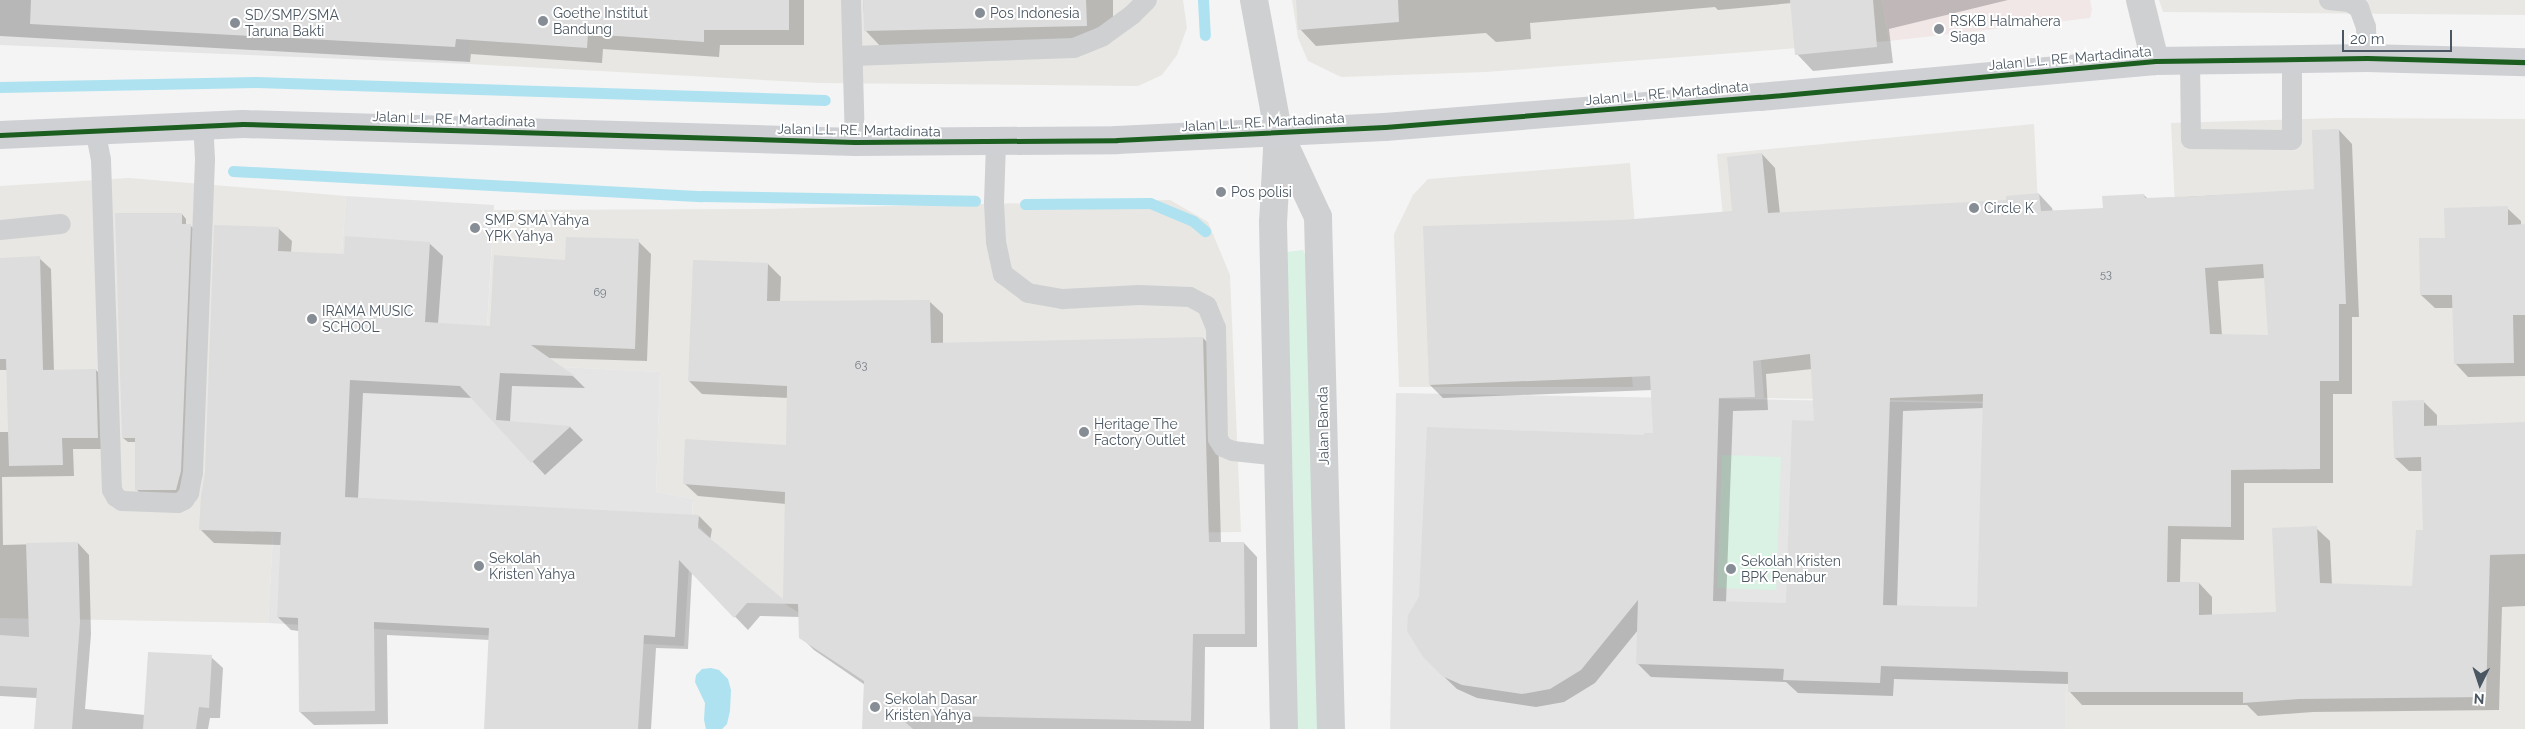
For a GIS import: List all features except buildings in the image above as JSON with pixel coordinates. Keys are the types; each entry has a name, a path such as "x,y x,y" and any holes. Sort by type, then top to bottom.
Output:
{"main road":[{"name":"Jalan L.L. RE. Martadinata","path":"0,135 96,129 243,124 855,142 996,143 1142,139 1385,127 1760,97 2190,59 2367,58 2525,62"}],"street":[{"name":"Jalan Banda","path":"1254,0 1278,131 1274,222 1284,729"},
{"path":"2140,0 2155,61"},
{"name":"Jalan Banda","path":"1278,131 1318,217 1331,729"}],"lane":[{"path":"851,0 855,142"},
{"path":"853,56 1074,48 1103,36 1132,15 1147,0"},
{"path":"2329,0 2349,2 2359,8 2366,27 2367,58"},
{"path":"2190,59 2191,139 2292,140 2292,58"},
{"path":"96,129 101,160 112,490 116,497 122,501 178,503 184,500 189,493 193,472 205,159 203,125"},
{"path":"996,143 996,242 1004,274 1028,293 1063,299 1140,295 1190,297 1207,306 1216,328 1218,439 1223,448 1233,451 1279,456"},
{"path":"0,230 61,224"}],"shaded area":[{"name":"SD/SMP/SMA Taruna Bakti","path":"0,0 472,0 469,64 0,45"},
{"path":"472,0 1183,0 1187,28 1177,55 1162,75 1138,86 819,83 469,64"},
{"path":"1292,0 1882,0 1889,41 1486,72 1341,77 1308,61 1298,38"},
{"name":"RSKB Halmahera Siaga","path":"1882,0 2090,0 2092,10 2090,18 1889,41"},
{"path":"2159,0 2525,0 2525,15 2163,12"},
{"path":"2338,118 2525,119 2525,729 2065,729 2070,403 1764,398 1749,215 1723,218 1717,154 2034,124 2045,343 2181,336 2171,123"},
{"path":"1630,163 1635,226 1617,228 1633,387 1399,387 1394,234 1413,195 1428,179"},
{"path":"129,178 346,196 332,396 281,393 268,623 0,618 0,186"},
{"path":"346,196 494,205 485,363 660,372 656,492 693,499 684,646 268,623 281,393 332,395"},
{"path":"1170,200 1208,222 1230,275 1241,532 947,535 937,702 765,591 692,520 693,499 656,492 660,372 485,363 494,210 763,209"},
{"name":"Sekolah Kristen BPK Penabur","path":"1396,393 2071,405 2065,729 1390,729"}],"green space":[{"path":"1303,250 1310,267 1322,729 1293,729 1286,252"},
{"path":"1722,455 1781,457 1776,590 1717,588"}],"water":[{"path":"711,668 719,670 728,679 731,690 727,724 722,729 706,729 704,720 705,703 695,682 696,675 702,669"}],"waterway":[{"path":"1203,0 1205,35"},
{"path":"0,87 256,82 825,100"},
{"path":"233,171 701,196 975,201"},
{"path":"1025,204 1150,203 1193,221 1205,231"}],"cycle path":[{"path":"0,135 243,124 855,142 1117,140 1385,127 1760,97 2155,61 2367,58 2525,62"}],"place":[{"name":"Pos Indonesia","path":"980,13"},
{"name":"Goethe Institut Bandung","path":"543,21"},
{"name":"SD/SMP/SMA Taruna Bakti","path":"235,23"},
{"name":"RSKB Halmahera Siaga","path":"1939,29"},
{"name":"Pos polisi","path":"1221,192"},
{"name":"Circle K","path":"1974,208"},
{"name":"SMP SMA Yahya YPK Yahya","path":"475,228"},
{"name":"IRAMA MUSIC SCHOOL","path":"312,319"},
{"name":"Heritage The Factory Outlet","path":"1084,432"},
{"name":"Sekolah Kristen Yahya","path":"479,566"},
{"name":"Sekolah Kristen BPK Penabur","path":"1731,569"},
{"name":"Sekolah Dasar Kristen Yahya","path":"875,707"}]}
